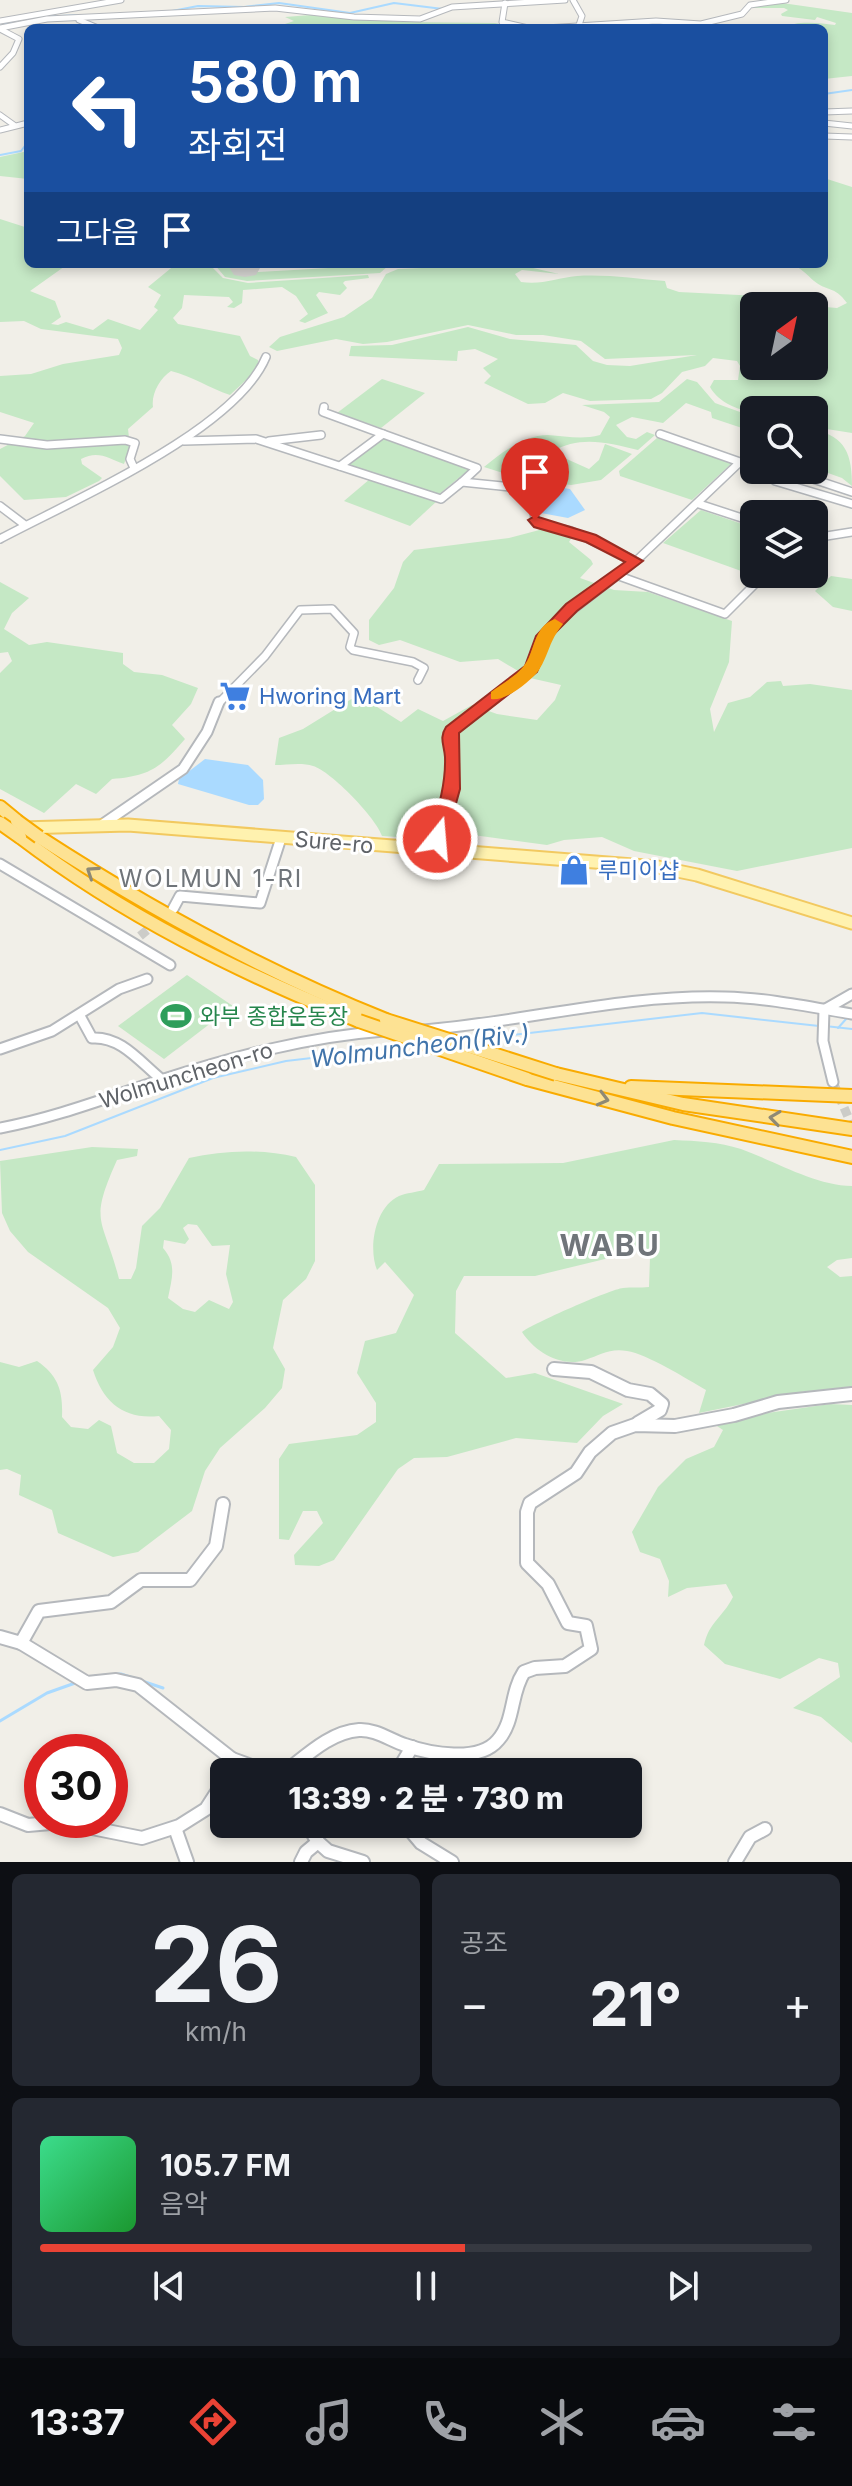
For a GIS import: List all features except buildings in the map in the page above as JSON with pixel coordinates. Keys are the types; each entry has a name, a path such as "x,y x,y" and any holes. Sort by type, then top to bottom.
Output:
{"highway":[{"path":"0,807 121,892 218,947 323,996 386,1020 603,1086 683,1104 852,1129"},
{"path":"0,823 58,868 175,936 302,998 359,1021 527,1079 673,1118 852,1157"},
{"path":"603,1086 852,1096"},
{"path":"734,1130 852,1147"}],"main road":[{"name":"Sure-ro","path":"0,829 103,824 674,869 852,923"}],"street":[{"path":"0,25 9,20 121,0"},
{"path":"0,25 75,17 275,8 354,17 420,19 449,10 565,0"},
{"path":"573,0 582,16 579,24"},
{"path":"598,24 656,21 701,24 742,14 750,5 786,0"},
{"path":"504,3 502,22 511,24"},
{"path":"130,24 131,16"},
{"path":"75,17 84,24"},
{"path":"0,25 19,39 13,53 0,67"},
{"path":"828,112 852,111"},
{"path":"0,115 14,125"},
{"path":"828,123 852,126"},
{"path":"0,130 24,124"},
{"path":"828,136 852,137"},
{"path":"0,539 184,441 254,379 266,357"},
{"path":"265,441 441,499 477,468 323,412 324,407"},
{"path":"340,466 383,434"},
{"path":"435,851 452,789 453,757 449,736 452,730 532,669 544,636 572,607 619,576 699,504 740,462 660,434"},
{"path":"184,441 265,441 321,435"},
{"path":"0,439 47,445 125,440 135,443 130,459 134,468"},
{"path":"852,492 786,470 775,481 852,504"},
{"path":"462,482 531,489 535,520 539,524 571,531 636,561"},
{"path":"699,504 740,517"},
{"path":"0,506 25,525"},
{"path":"828,535 849,531"},
{"path":"619,576 725,614 751,588"},
{"path":"103,824 183,769 207,732 220,698 265,656 300,610 332,609 354,633 350,647 353,650 413,662 424,668 418,680"},
{"path":"173,909 180,896 260,903 281,838"},
{"path":"0,864 135,939 170,965"},
{"path":"0,1049 32,1041 80,1016 107,994 147,979"},
{"path":"833,1082 823,1041 824,1012 852,994"},
{"name":"Wolmuncheon-ro","path":"0,1128 35,1122 161,1079 257,1051 345,1034 455,1028 667,999 711,997 852,1014"},
{"path":"80,1016 92,1038 109,1036 161,1079"},
{"path":"141,1086 150,1070"},
{"path":"303,1758 349,1731 364,1729 412,1747 467,1754 487,1750 498,1740 509,1721 521,1676 527,1669 556,1669 570,1664 591,1649 586,1626 568,1623 548,1584 530,1568 525,1552 529,1532 527,1512 530,1503 576,1473 590,1452 612,1433 635,1425 660,1410 662,1404 656,1398 628,1390 591,1372 554,1369"},
{"path":"635,1425 675,1426 734,1415 778,1402 852,1394"},
{"path":"21,1643 39,1611 111,1602 141,1580 190,1580 219,1542 223,1504"},
{"path":"0,1637 21,1643 87,1683 116,1680 138,1685 222,1758"},
{"path":"405,1758 412,1747"},
{"path":"0,1814 28,1825 62,1822 142,1838 175,1828 206,1809 210,1803"},
{"path":"175,1828 187,1862"},
{"path":"735,1862 750,1837 765,1829"},
{"path":"316,1838 328,1851 363,1862"},
{"path":"413,1838 426,1849 452,1862"},
{"path":"301,1862 306,1852 318,1842"}],"green space":[{"path":"782,3 852,13 852,76 828,79 828,24 836,23 817,17 815,20 782,16 788,10 784,8 747,8"},
{"path":"323,14 401,22 500,24 285,24 294,21 285,17"},
{"path":"24,152 24,179 0,176 0,157"},
{"path":"828,179 852,187 852,433 828,429 828,396 740,396 740,409 723,401 710,387 714,380 738,380 740,366 740,380 828,380 828,307 837,308 847,303 798,268 828,268"},
{"path":"0,219 24,227 24,268 62,268 30,291 55,301 61,317 51,324 66,322 93,330 108,319 140,330 158,310 154,307 161,295 148,287 171,268 213,268 223,278 248,283 368,275 369,278 345,281 343,283 347,288 340,295 319,292 316,295 328,313 305,323 299,321 308,314 296,296 282,287 243,290 242,303 234,308 227,307 233,302 229,297 184,295 182,308 173,318 178,324 240,336 250,356 258,360 258,369 230,395 171,371 157,387 153,407 128,429 130,446 124,464 103,456 81,459 82,464 102,478 66,497 24,500 0,476 0,449 25,436 34,423 0,412 0,376 31,374 63,364 119,355 122,348 118,339 41,329 24,321 0,322"},
{"path":"217,268 237,268 241,273 386,268 380,273 247,281 225,277"},
{"path":"533,268 559,274 522,270 515,274 521,282 529,283 577,276 665,281 667,288 679,292 740,295 740,366 737,361 713,358 705,366 682,372 662,393 651,399 590,401 563,393 545,403 528,404 484,383 491,376 483,368 498,359 475,349 458,351 457,361 349,356 351,346 392,345 468,327 510,339 576,345 593,361 607,365 630,366 697,355 605,359 581,341 543,335 516,335 468,325 387,342 363,344 336,339 277,351 269,347 280,337 344,317 372,298 386,274 398,269"},
{"path":"382,379 425,393 381,428 337,413"},
{"path":"687,379 697,382 715,403 740,412 740,427 712,418 711,412 686,403 663,423 632,417 616,425 627,437 636,439 647,432 655,435 638,450 605,443 584,442 551,452 589,469 599,460 605,444 632,454 601,480 571,485 543,481 532,472 503,473 484,467 530,438 600,435 610,417 582,405 659,402"},
{"path":"828,434 845,449 851,465 852,486 828,473"},
{"path":"383,437 471,468 438,495 346,465"},
{"path":"657,438 732,463 692,500 620,476 619,471"},
{"path":"370,479 437,501 410,526 344,501"},
{"path":"701,510 740,523 740,571 663,543"},
{"path":"547,528 574,534 569,542 593,564 580,578 614,590 648,592 732,621 729,662 710,709 714,732 728,703 750,697 767,682 781,681 783,686 810,684 852,690 852,848 737,871 634,851 602,837 564,840 547,845 451,832 428,839 382,836 363,808 321,770 304,764 275,765 279,738 303,729 358,695 401,722 418,709 443,721 472,705 497,714 537,720 555,700 561,685 530,678 498,659 460,662 400,640 379,645 369,640 369,620 394,588 403,562 414,550 509,538"},
{"path":"831,576 852,579 852,611 833,607 815,591 828,588"},
{"path":"0,582 29,598 12,613 4,629 29,645 47,642 123,653 123,664 134,672 162,675 198,688 191,704 172,725 185,739 153,769 136,776 112,779 96,794 76,784 44,813 0,789 0,673 12,661 8,652 0,653"},
{"name":"와부 종합운동장","path":"187,975 233,1006 164,1059 118,1026"},
{"path":"674,1140 733,1147 824,1182 852,1186 852,1258 837,1260 827,1267 840,1277 852,1276 852,1390 806,1391 699,1413 706,1390 645,1357 615,1350 585,1360 567,1362 549,1356 527,1339 522,1332 588,1300 623,1288 649,1287 650,1257 638,1251 535,1276 464,1276 456,1291 455,1333 506,1378 535,1373 623,1404 603,1416 577,1443 516,1438 447,1457 414,1458 398,1469 334,1560 319,1566 295,1565 294,1555 323,1523 317,1511 303,1511 289,1540 279,1539 279,1459 289,1444 357,1435 376,1422 376,1403 357,1373 365,1341 396,1333 414,1295 385,1262 377,1270 374,1261 374,1240 379,1218 391,1201 424,1190 439,1164 563,1163"},
{"path":"92,1147 138,1149 137,1156 117,1160 101,1210 101,1220 119,1279 131,1279 136,1268 142,1226 160,1208 189,1158 243,1152 296,1157 315,1185 315,1261 306,1279 283,1300 273,1348 285,1369 282,1388 265,1408 220,1448 205,1471 192,1511 138,1552 113,1557 58,1533 52,1510 19,1495 21,1475 7,1469 0,1470 0,1362 19,1367 37,1361 55,1379 62,1400 62,1417 71,1427 88,1429 99,1420 111,1426 117,1453 134,1463 154,1463 169,1449 171,1430 159,1416 125,1412 103,1391 93,1370 113,1347 120,1328 108,1308 28,1252 10,1231 2,1213 0,1161","holes":["188,1224 197,1225 212,1246 230,1245 226,1274 233,1302 229,1309 209,1300 195,1312 183,1309 168,1298 172,1272 163,1248 164,1240 185,1244 189,1239 183,1228"]},
{"path":"830,1404 852,1405 852,1743 821,1717 793,1708 840,1677 838,1663 819,1658 780,1679 725,1664 704,1645 709,1631 733,1597 726,1584 687,1588 668,1597 669,1581 660,1559 640,1552 632,1532 658,1487 686,1459 714,1447 723,1430 717,1426 753,1415"}],"water":[{"path":"557,487 570,489 585,510 568,518 541,513 538,491"},
{"path":"205,759 248,765 263,780 264,799 258,805 249,805 178,784 179,779"}],"waterway":[{"path":"172,11 198,6 244,7 279,3 350,13 394,3 443,9"},
{"path":"37,17 82,15"},
{"path":"2,25 15,21"},
{"path":"828,93 852,90"},
{"path":"0,155 21,151 24,147"},
{"name":"Wolmuncheon(Riv.)","path":"468,1040 702,1013 819,1026"},
{"path":"838,1027 847,1018"},
{"name":"Wolmuncheon(Riv.)","path":"825,1026 838,1027"},
{"name":"Wolmuncheon(Riv.)","path":"838,1027 852,1029"},
{"name":"Wolmuncheon(Riv.)","path":"0,1150 65,1136 213,1078 286,1061 414,1046"},
{"path":"95,1676 121,1674 163,1688"},
{"path":"0,1721 47,1693 78,1682"}],"tunnel":[{"path":"140,936 156,923"},
{"path":"833,1082 852,1126"}],"slow traffic":[{"path":"497,696 532,669 544,636 555,624"}],"place":[{"name":"Hworing Mart","path":"235,696"},
{"name":"루미이샵","path":"574,870"},
{"name":"와부 종합운동장","path":"176,1016"}],"district":[{"name":"WOLMUN 1-RI","path":"211,878"},
{"name":"WABU","path":"610,1245"}],"route":[{"path":"437,839 452,789 453,757 449,736 452,730 532,669 544,636 572,607 636,561 591,538 539,524 535,520"}]}
